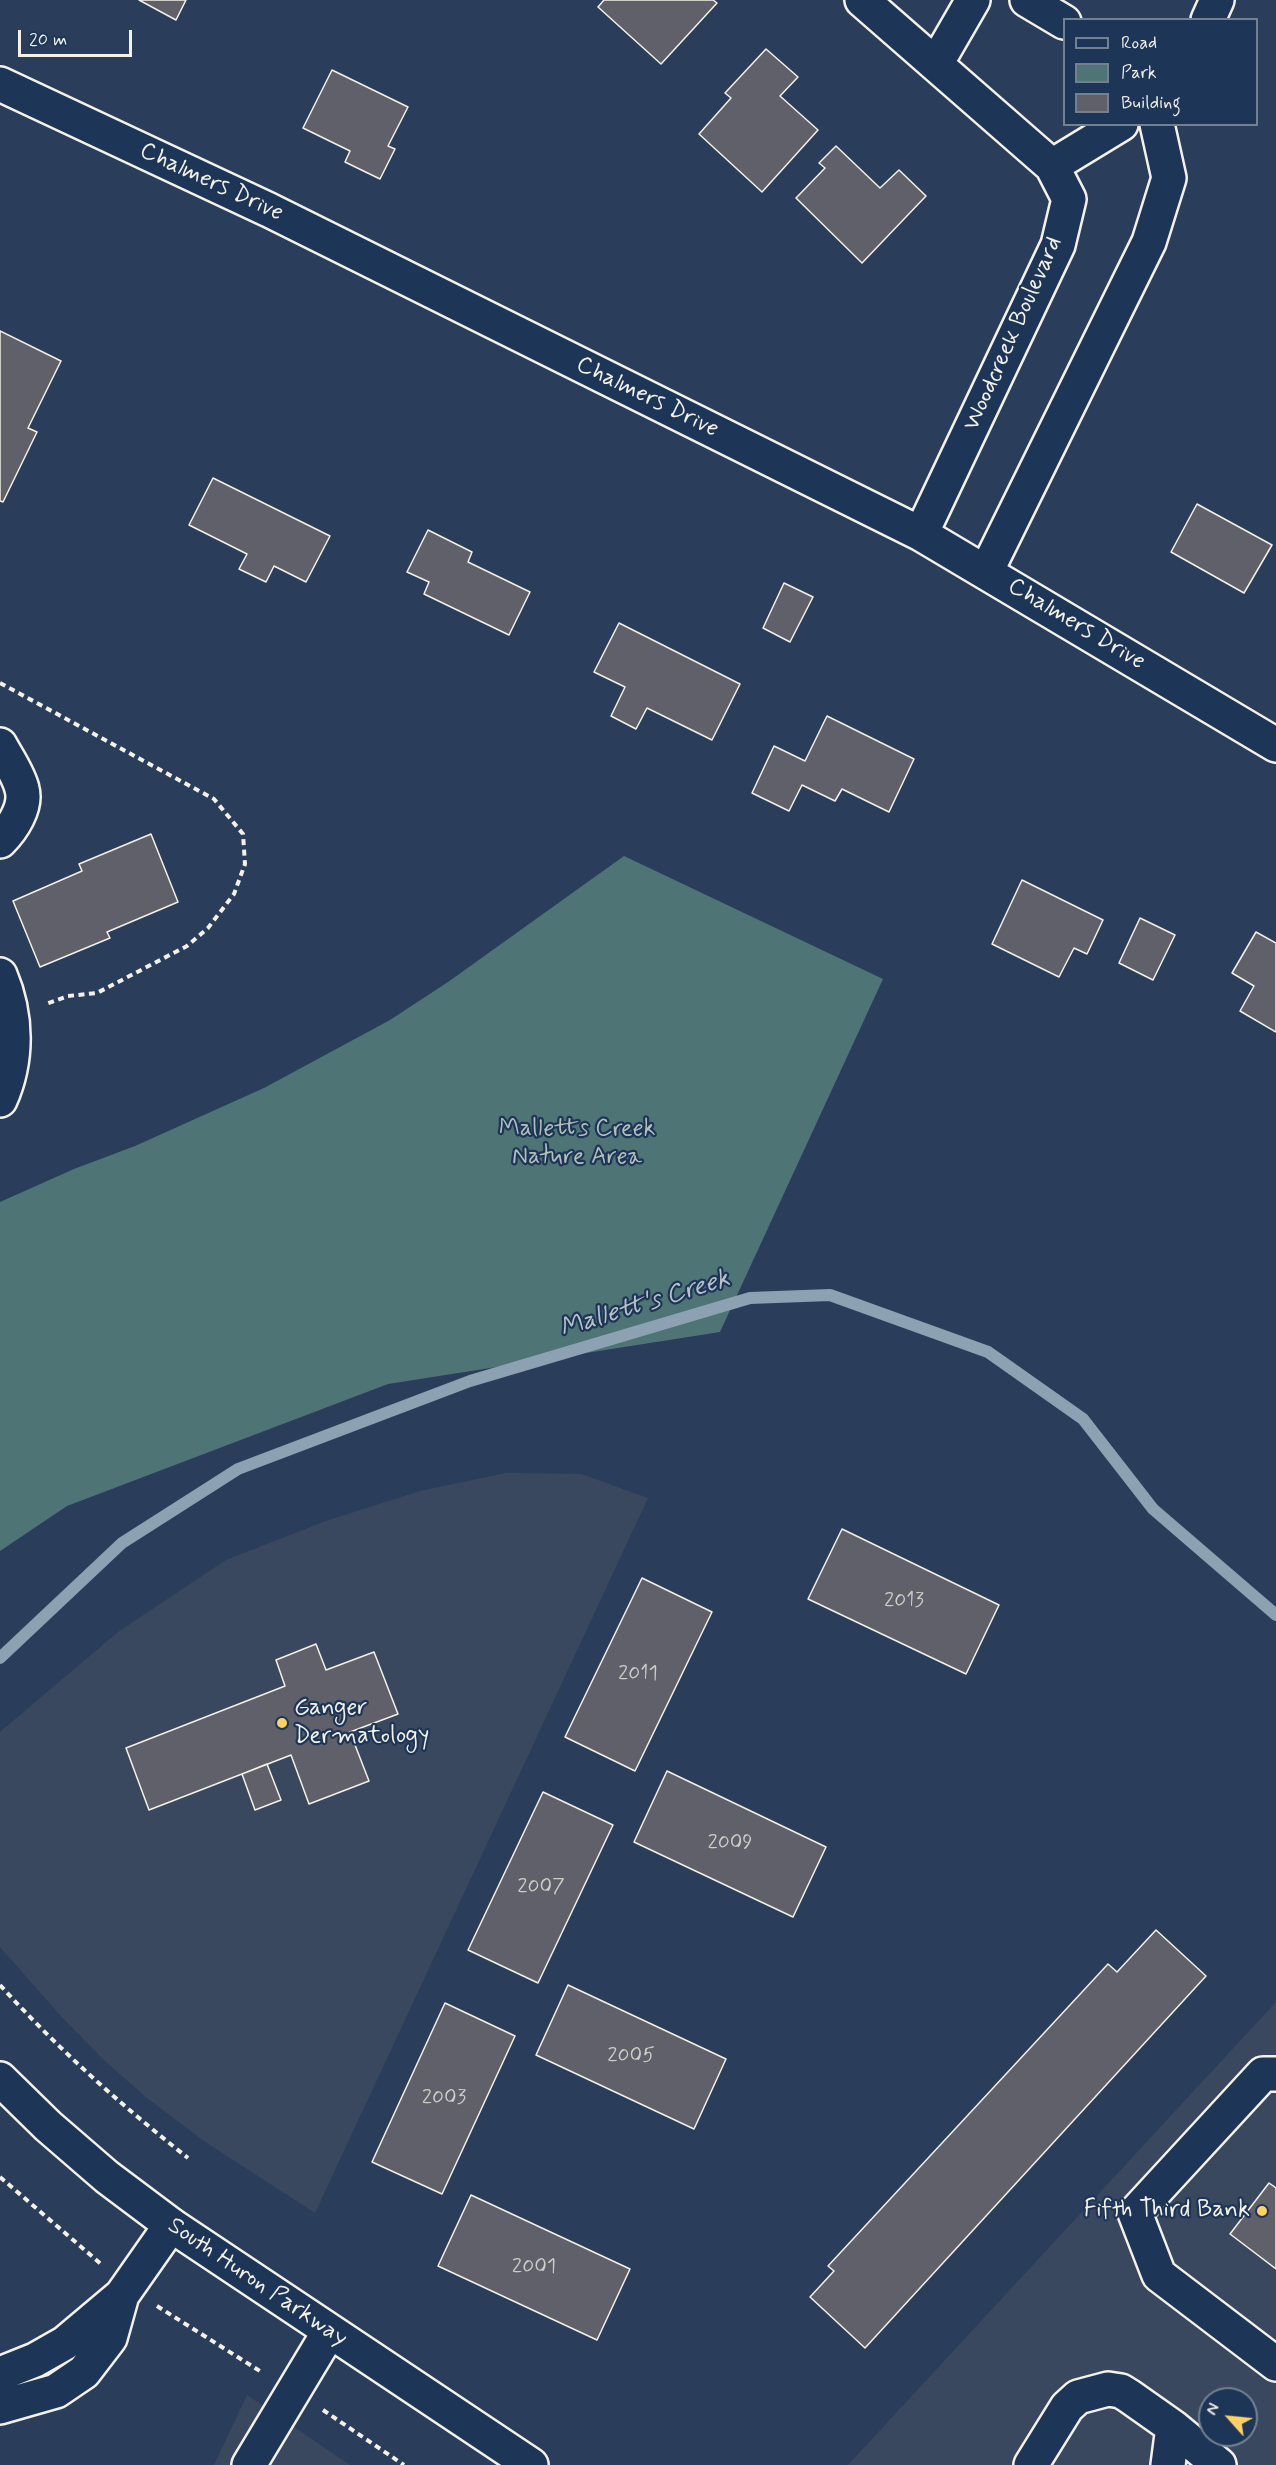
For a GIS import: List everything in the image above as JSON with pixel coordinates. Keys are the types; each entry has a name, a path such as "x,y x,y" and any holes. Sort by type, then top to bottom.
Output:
{"street":[{"name":"Woodcreek Boulevard","path":"862,0 1052,166 1069,199 1058,245 921,534"},
{"path":"936,64 973,0"},
{"path":"1027,0 1063,21"},
{"path":"1209,18 1217,0"},
{"name":"Chalmers Drive","path":"0,84 269,210 921,534 1276,745"},
{"path":"1052,166 1117,126"},
{"path":"986,572 1149,242 1169,178 1157,126"},
{"path":"0,745 23,790 13,828 0,841"},
{"path":"0,975 8,994 14,1030 12,1063 0,1100"},
{"path":"1276,2074 1263,2074 1135,2213 1159,2275 1276,2364"},
{"name":"South Huron Parkway","path":"0,2079 48,2126 90,2162 171,2225 531,2465"},
{"path":"0,2374 35,2360 65,2343 114,2282 171,2225"},
{"path":"0,2407 56,2391 84,2372 110,2338 114,2282"},
{"path":"249,2465 329,2332"},
{"path":"1030,2465 1067,2407 1078,2397 1108,2389 1121,2391 1173,2427 1219,2465"},
{"path":"1168,2465 1173,2427"}],"path":[{"path":"0,683 214,799 243,834 245,864 234,894 208,928 187,946 97,993 68,996 12,1016"},
{"path":"0,1985 37,2026 82,2069 188,2158"},
{"path":"0,2177 114,2282"},
{"path":"167,2313 254,2367"},
{"path":"315,2404 404,2465"}],"shaded area":[{"path":"506,1473 581,1474 648,1498 315,2213 204,2141 147,2098 105,2061 60,2015 0,1947 0,1732 118,1632 226,1560 326,1521 420,1491"},
{"path":"1276,2002 1276,2465 848,2465"},
{"path":"247,2395 350,2465 214,2465"}],"green space":[{"name":"Malletts Creek Nature Area","path":"624,856 883,979 720,1332 388,1384 67,1506 0,1551 0,1202 74,1169 135,1146 264,1088 390,1020 448,982"}],"building":[{"path":"139,0 186,0 176,20"},
{"path":"604,0 713,0 717,3 661,64 598,7"},
{"path":"766,49 798,77 780,96 818,130 762,192 699,134 731,98 725,93"},
{"path":"332,70 408,107 388,146 395,149 380,179 345,162 350,151 303,128"},
{"path":"836,146 880,188 899,170 926,196 862,263 796,198 825,168 819,163"},
{"path":"0,331 61,361 28,428 37,432 3,502 0,501"},
{"path":"213,478 330,536 306,582 274,566 266,582 239,569 247,554 189,525"},
{"path":"1197,504 1272,545 1244,593 1171,552"},
{"path":"428,530 472,552 468,562 530,592 509,635 424,594 429,582 407,572"},
{"path":"784,583 813,597 790,642 763,628"},
{"path":"619,623 740,684 712,740 647,708 636,729 611,716 625,687 594,672"},
{"path":"827,716 914,759 889,812 842,789 835,801 802,785 789,811 752,793 774,746 805,761"},
{"path":"151,834 178,902 107,932 110,938 40,967 13,901 82,871 79,864"},
{"path":"1022,880 1103,920 1087,954 1074,948 1059,977 992,944"},
{"path":"1140,918 1175,935 1153,980 1119,963"},
{"path":"1256,932 1276,943 1276,1032 1240,1011 1254,986 1232,973"},
{"path":"842,1529 999,1605 966,1674 808,1599"},
{"path":"642,1578 712,1612 635,1771 565,1737"},
{"name":"Ganger Dermatology","path":"316,1644 326,1670 374,1652 398,1714 350,1732 369,1781 309,1804 291,1755 149,1810 126,1748 285,1686 276,1660"},
{"path":"267,1764 281,1800 255,1810 242,1774"},
{"path":"667,1771 826,1847 793,1917 634,1842"},
{"path":"543,1792 613,1825 538,1983 468,1950"},
{"path":"1156,1930 1206,1976 865,2348 810,2297 834,2271 828,2266 1108,1964 1117,1972"},
{"path":"568,1985 726,2059 694,2129 536,2055"},
{"path":"445,2003 515,2036 442,2194 372,2162"},
{"name":"Fifth Third Bank","path":"1269,2183 1276,2188 1276,2269 1230,2234"},
{"path":"471,2195 630,2269 597,2340 438,2266"}],"waterway":[{"name":"Mallett's Creek","path":"0,1658 122,1543 238,1469 470,1381 750,1298 830,1295 988,1352 1083,1419 1153,1509 1276,1615"}],"place":[{"name":"Ganger Dermatology","path":"282,1723"},
{"name":"Fifth Third Bank","path":"1262,2211"}]}
